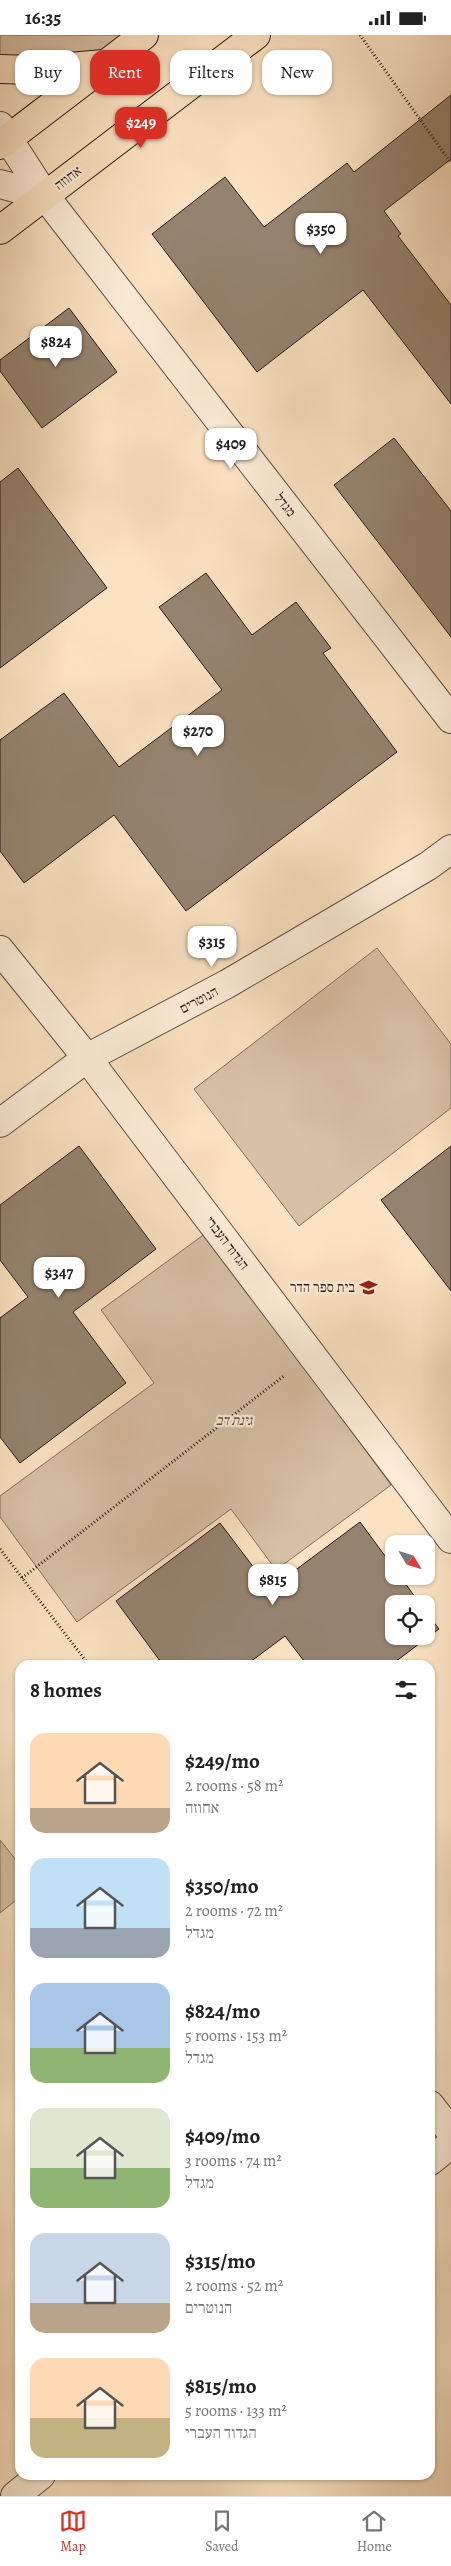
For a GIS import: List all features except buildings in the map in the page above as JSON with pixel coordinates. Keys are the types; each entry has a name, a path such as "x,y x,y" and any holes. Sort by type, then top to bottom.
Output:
{"main road":[{"path":"124,50 144,35"},
{"name":"אחוזה","path":"0,230 256,35"},
{"path":"0,69 34,70 90,66"},
{"path":"3,136 90,75"}],"street":[{"name":"מגדל","path":"3,136 45,196 451,719"},
{"path":"0,184 45,196"},
{"name":"הנוטרים","path":"0,1123 87,1058 227,985 428,866 451,849"},
{"name":"הגדוד העברי","path":"0,950 87,1058 451,1539"},
{"path":"435,2111 451,2132"},
{"path":"435,2157 451,2144"},
{"path":"15,2496 35,2480"}],"path":[{"path":"360,35 451,163"},
{"path":"22,1578 312,1355"},
{"path":"0,1549 85,1660"}],"green space":[{"path":"0,35 144,35 123,50 90,50 90,64 80,64 80,50 15,50 15,64 0,64"},
{"path":"377,948 451,1044 451,1108 299,1226 194,1089"},
{"name":"גינת דב","path":"206,1233 391,1485 276,1570 231,1509 77,1622 0,1517 0,1496 154,1383 101,1310"},
{"path":"0,1840 15,1859 15,1901 0,1913"}],"place":[{"name":"בית ספר הדר","path":"369,1287"}]}
